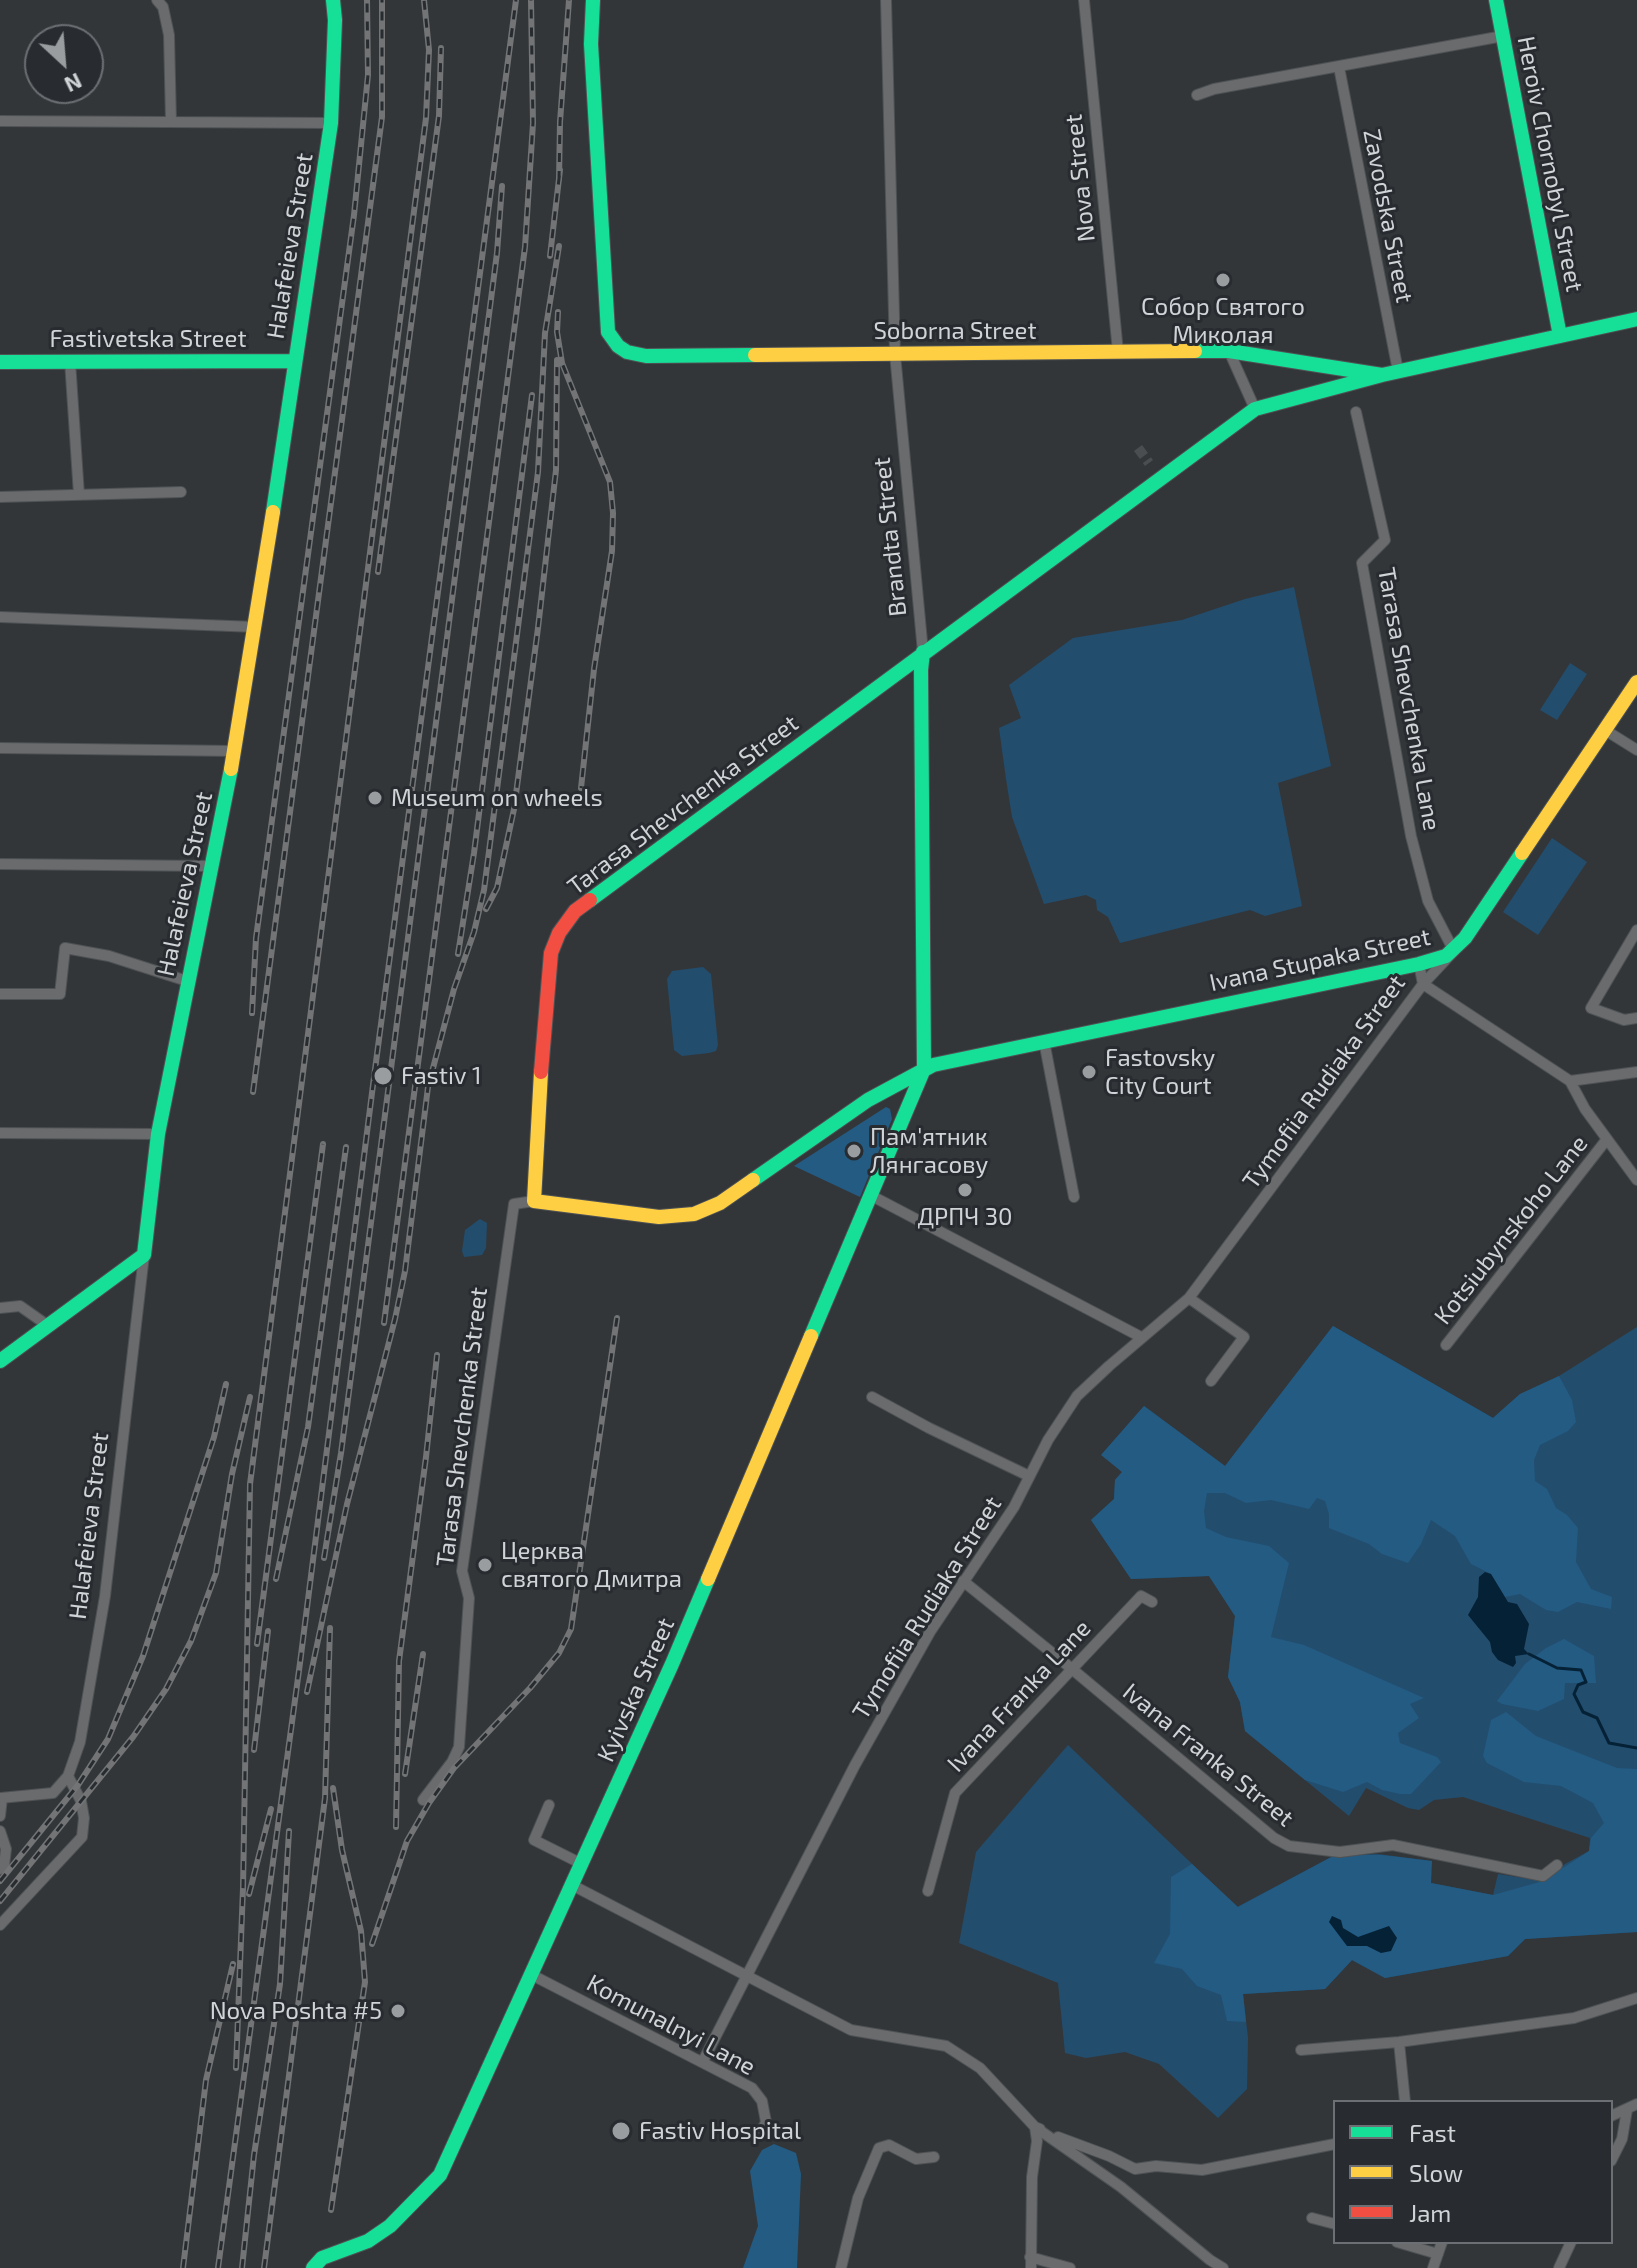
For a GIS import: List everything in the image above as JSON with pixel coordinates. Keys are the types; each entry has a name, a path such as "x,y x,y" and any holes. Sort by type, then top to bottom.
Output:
{"main road":[{"name":"Halafeieva Street","path":"144,1255 158,1134 235,751 256,627 331,123 333,0"},
{"name":"Soborna Street","path":"593,0 591,44 606,317 608,332 627,352 646,356 1229,351 1382,375 1637,319"},
{"name":"Heroiv Chornobyl Street","path":"1496,0 1560,336"},
{"name":"Fastivetska Street","path":"0,362 295,361"},
{"path":"1255,409 1382,375"},
{"name":"Tarasa Shevchenka Street","path":"534,1201 538,1159 535,1149 551,953 559,933 575,911 1255,409"},
{"name":"Brandta Street","path":"923,652 924,1069"},
{"name":"Ivana Stupaka Street","path":"534,1201 659,1217 694,1214 720,1203 868,1100 924,1069 1044,1041 1419,964 1454,951 1488,906 1637,682"},
{"name":"Kyivska Street","path":"313,2268 322,2258 368,2241 390,2226 440,2175 672,1664 924,1069"},
{"path":"0,1361 144,1255"}],"street":[{"path":"157,0 163,7 169,35 171,122"},
{"name":"Brandta Street","path":"886,0 895,354 923,652"},
{"name":"Nova Street","path":"1084,0 1118,352"},
{"path":"1197,95 1214,89 1503,36"},
{"name":"Zavodska Street","path":"1339,67 1398,371"},
{"path":"0,121 331,123"},
{"path":"1229,351 1255,409"},
{"path":"70,361 79,495"},
{"name":"Tarasa Shevchenka Lane","path":"1356,412 1385,540 1362,563 1411,836 1428,901 1454,951"},
{"path":"0,497 181,492"},
{"path":"0,617 256,627"},
{"path":"1605,730 1637,750"},
{"path":"0,748 235,751"},
{"path":"0,864 210,866"},
{"path":"1637,930 1591,1008 1624,1020 1637,1018"},
{"path":"0,994 60,994 65,948 109,956 187,981"},
{"path":"1454,951 1423,984 1570,1081 1585,1109 1637,1180"},
{"name":"Tymofiia Rudiaka Street","path":"703,2061 855,1765 963,1581 1014,1507 1048,1440 1077,1396 1189,1298 1423,984 1419,964"},
{"path":"1044,1041 1074,1197"},
{"path":"1570,1081 1637,1072"},
{"path":"0,1133 158,1134"},
{"name":"Kotsiubynskoho Lane","path":"1446,1345 1607,1139"},
{"path":"872,1196 1141,1337"},
{"name":"Tarasa Shevchenka Street","path":"423,1800 452,1762 459,1747 469,1598 462,1571 514,1204 534,1201"},
{"name":"Halafeieva Street","path":"68,1776 80,1742 105,1596 144,1255"},
{"path":"1189,1298 1244,1337 1211,1381"},
{"path":"0,1308 20,1306 47,1325"},
{"path":"872,1397 1029,1476"},
{"name":"Ivana Franka Street","path":"963,1581 1274,1838 1289,1846 1340,1852 1393,1845 1543,1876 1557,1865"},
{"name":"Ivana Franka Lane","path":"928,1891 955,1793 1141,1596 1152,1602"},
{"path":"0,1816 1,1798 53,1793 68,1776 81,1801 84,1818 82,1837 0,1925"},
{"path":"549,1805 534,1840 582,1864"},
{"path":"0,1831 6,1849 4,1866 0,1869"},
{"path":"572,1885 851,2030 946,2046 980,2068 1035,2127 1121,2187 1223,2268"},
{"name":"Komunalnyi Lane","path":"532,1975 752,2088 762,2101 766,2122 762,2130"},
{"path":"1301,2050 1399,2042 1574,2018 1637,1998"},
{"path":"1399,2042 1405,2100"},
{"path":"1613,2115 1632,2107"},
{"path":"1613,2157 1632,2107"},
{"path":"1035,2127 1135,2169 1156,2166 1202,2170 1333,2144"},
{"path":"1035,2127 1037,2141 1032,2177 1031,2262 1070,2268"},
{"path":"841,2268 858,2198 879,2148 889,2145 916,2159 934,2157"},
{"path":"1121,2187 1135,2169"},
{"path":"1312,2218 1333,2223"},
{"path":"1404,2244 1438,2254"},
{"path":"1433,2268 1441,2244"},
{"path":"1559,2268 1570,2244"}],"shaded area":[{"path":"1294,587 1331,766 1278,783 1302,906 1265,916 1250,910 1120,943 1108,917 1097,910 1096,900 1086,895 1044,904 1012,817 999,728 1021,718 1009,685 1073,638 1182,620"},
{"path":"1570,663 1587,674 1557,720 1540,710"},
{"path":"1552,838 1587,862 1538,935 1503,912"},
{"path":"703,967 711,974 718,1045 716,1051 682,1056 674,1050 667,979 672,971"},
{"path":"886,1107 890,1109 892,1119 860,1197 794,1166"},
{"path":"480,1219 487,1223 486,1248 482,1255 464,1257 465,1230"},
{"path":"1333,1326 1493,1418 1520,1394 1559,1376 1637,1327 1637,1932 1525,1939 1508,1956 1385,1978 1352,1960 1325,1989 1243,1994 1248,2038 1247,2089 1218,2118 1159,2064 1125,2052 1086,2058 1065,2053 1058,1983 959,1943 976,1852 1068,1745 1237,1907 1335,1855 1378,1854 1432,1861 1431,1883 1493,1895 1498,1874 1543,1881 1589,1851 1590,1838 1463,1797 1434,1800 1419,1810 1366,1788 1349,1816 1245,1731 1240,1702 1228,1677 1235,1616 1209,1576 1131,1579 1091,1520 1114,1499 1115,1480 1122,1472 1102,1454 1144,1406 1225,1466"},
{"path":"1333,1326 1493,1418 1520,1394 1559,1376 1572,1400 1576,1422 1568,1431 1540,1445 1534,1460 1535,1481 1547,1489 1556,1508 1578,1528 1576,1562 1591,1589 1612,1597 1611,1609 1577,1602 1558,1612 1546,1610 1520,1594 1505,1597 1491,1574 1471,1564 1455,1536 1431,1520 1421,1544 1408,1563 1329,1528 1325,1501 1317,1498 1309,1509 1271,1500 1246,1503 1225,1493 1207,1493 1204,1511 1206,1528 1226,1537 1269,1546 1289,1563 1271,1637 1304,1645 1424,1698 1410,1704 1419,1718 1398,1733 1400,1743 1437,1757 1441,1762 1411,1794 1382,1790 1367,1782 1343,1792 1305,1780 1245,1731 1240,1702 1228,1677 1235,1616 1209,1576 1131,1579 1091,1520 1114,1499 1115,1480 1122,1472 1101,1455 1144,1406 1225,1466"},
{"path":"1485,1572 1491,1574 1508,1602 1517,1604 1529,1624 1524,1649 1529,1654 1515,1656 1513,1667 1498,1660 1490,1642 1468,1615 1478,1597 1479,1577"},
{"path":"1564,1639 1594,1656 1596,1683 1565,1683 1564,1699 1538,1711 1497,1701 1525,1664"},
{"path":"1506,1712 1536,1736 1617,1768 1637,1769 1637,1932 1525,1939 1508,1956 1385,1978 1352,1960 1325,1989 1243,1994 1246,2022 1227,2021 1221,1995 1197,1986 1182,1969 1154,1963 1170,1934 1171,1877 1192,1864 1238,1907 1335,1855 1382,1855 1432,1861 1431,1883 1493,1895 1543,1881 1589,1851 1591,1838 1604,1823 1593,1803 1561,1786 1524,1782 1487,1763 1483,1756 1491,1720"},
{"path":"1332,1916 1341,1920 1343,1928 1358,1937 1389,1926 1397,1938 1391,1951 1381,1953 1367,1946 1347,1946 1329,1922"},
{"path":"774,2144 796,2153 801,2174 797,2268 743,2268 758,2226 750,2171 762,2150"}],"waterway":[{"path":"1529,1654 1557,1668 1581,1670 1586,1682 1578,1685 1574,1694 1583,1712 1597,1718 1609,1743 1637,1748"}],"tunnel":[{"path":"1138,448 1149,463"}],"railway":[{"path":"252,1013 256,938 354,215 368,75 367,0"},
{"path":"253,1092 382,117 382,0"},
{"path":"236,2068 243,1888 250,1484 426,118 429,50 424,0"},
{"path":"218,2268 300,1663 516,0"},
{"path":"384,1323 525,247 533,123 531,0"},
{"path":"559,180 569,0"},
{"path":"378,572 439,116 441,48"},
{"path":"550,256 560,170"},
{"path":"324,1558 341,1453 497,253 502,186"},
{"path":"307,1692 347,1504 405,1271 428,1087 484,890 538,472 545,333 559,246"},
{"path":"558,312 557,332 562,363 610,482 613,513 612,551 594,669 581,788"},
{"path":"486,909 497,888 514,809 538,628 556,470 557,360"},
{"path":"458,954 474,853 532,395"},
{"path":"257,1644 323,1144"},
{"path":"276,1579 308,1427 346,1147"},
{"path":"372,1944 407,1841 429,1803 454,1768 559,1653 571,1629 617,1318"},
{"path":"396,1827 399,1661 437,1355"},
{"path":"0,1881 78,1785 108,1739 143,1656 214,1437 226,1384"},
{"path":"0,1901 133,1737 166,1689 191,1641 216,1573 232,1474 250,1397"},
{"path":"264,2268 325,1798 330,1628"},
{"path":"254,1750 268,1631"},
{"path":"405,1774 423,1654"},
{"path":"331,2210 365,1982 361,1931 342,1850 333,1788"},
{"path":"249,1894 271,1809"},
{"path":"242,2268 254,2155 280,1984 289,1831"},
{"path":"183,2268 206,2080 233,1964"}],"traffic: fast":[{"path":"273,512 331,123 333,0"},
{"path":"593,0 591,44 608,332 627,352 646,356 755,355"},
{"path":"1496,0 1560,336"},
{"path":"1195,351 1229,351 1382,375 1637,319"},
{"path":"0,362 295,361"},
{"path":"590,900 1255,409 1382,375"},
{"path":"811,1336 924,1069 923,652"},
{"path":"0,1361 144,1255 158,1134 231,769"},
{"path":"753,1180 868,1100 933,1065 1446,956 1465,938 1522,853"},
{"path":"313,2268 322,2258 368,2241 390,2226 440,2175 708,1579"}],"traffic: slow":[{"path":"755,355 1195,351"},
{"path":"231,769 273,512"},
{"path":"1522,853 1637,682"},
{"path":"541,1072 534,1201 659,1217 694,1214 720,1203 753,1180"},
{"path":"708,1579 811,1336"}],"traffic: jam":[{"path":"541,1072 551,953 559,933 575,911 590,900"}],"place":[{"name":"Собор Святого Миколая","path":"1223,280"},
{"name":"Museum on wheels","path":"375,798"},
{"name":"Fastovsky City Court","path":"1089,1072"},
{"name":"Fastiv 1","path":"383,1076"},
{"name":"Пам'ятник Лянгасову","path":"854,1151"},
{"name":"ДРПЧ 30","path":"965,1190"},
{"name":"Церква святого Дмитра","path":"485,1565"},
{"name":"Nova Poshta #5","path":"398,2011"},
{"name":"Fastiv Hospital","path":"621,2131"}]}
